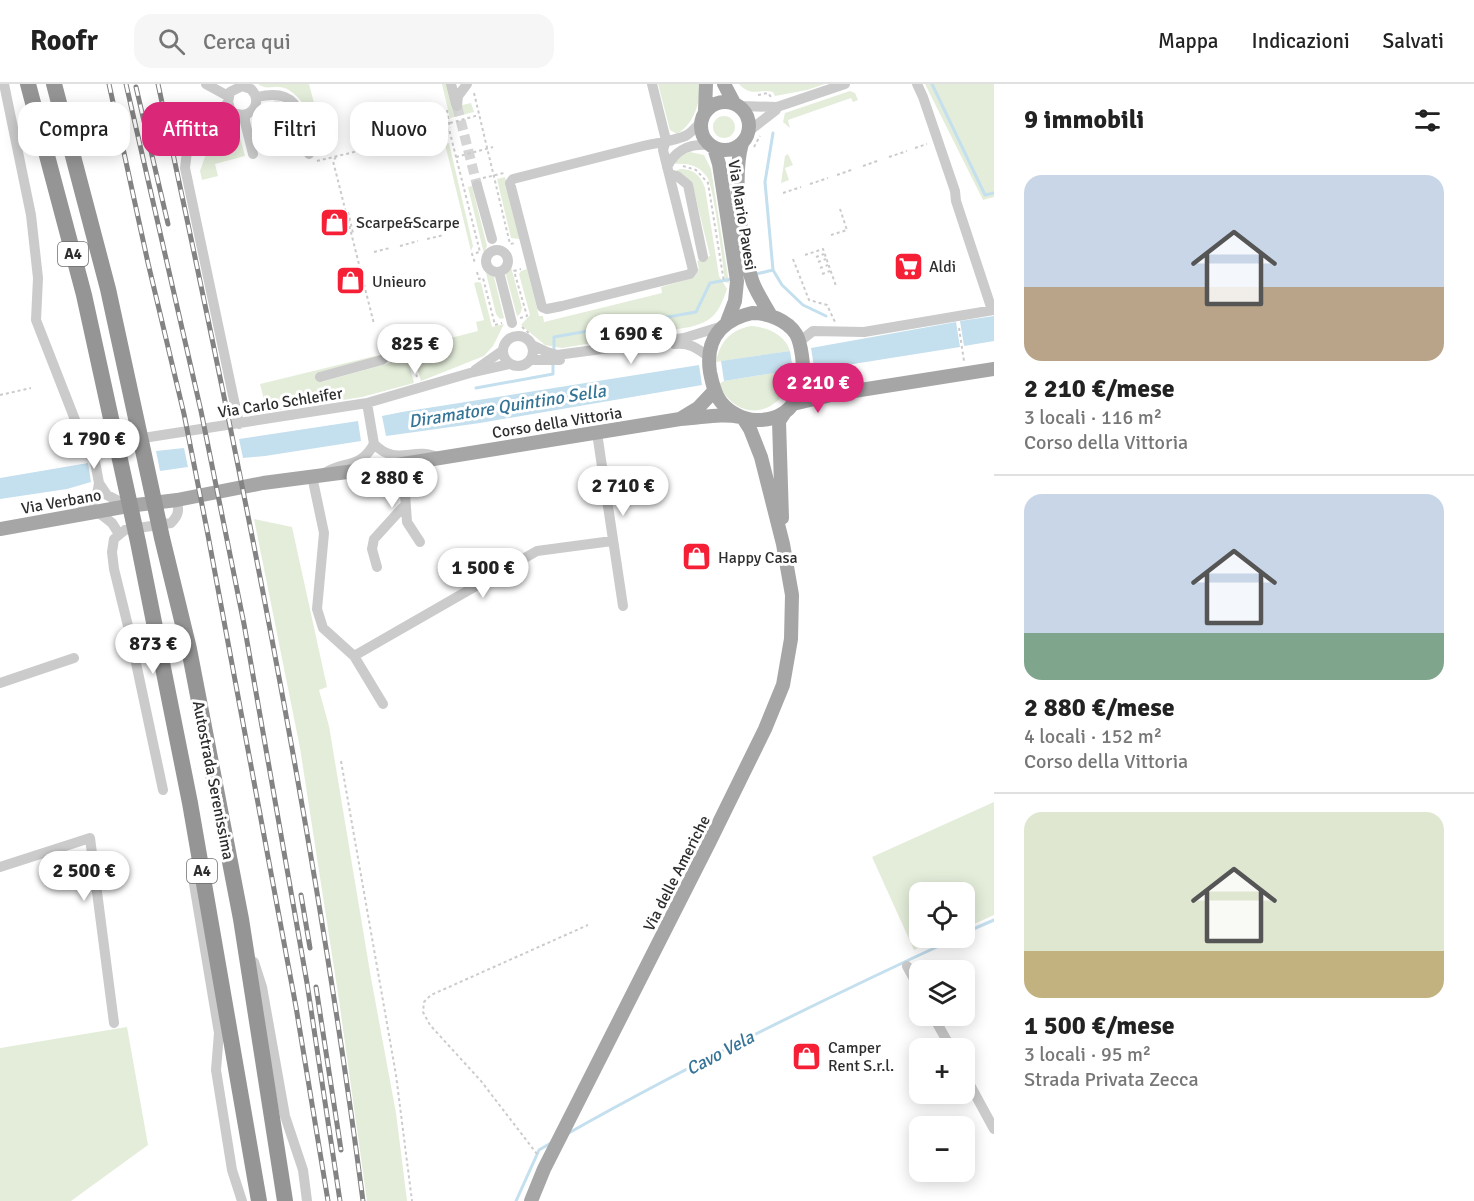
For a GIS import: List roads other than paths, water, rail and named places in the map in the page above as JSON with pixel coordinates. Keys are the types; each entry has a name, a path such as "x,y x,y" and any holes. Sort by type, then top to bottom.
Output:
{"highway":[{"name":"Autostrada Serenissima","path":"28,84 84,295 138,542 190,803 259,1201"},
{"name":"Autostrada Serenissima","path":"54,84 108,289 162,538 189,649 241,919 285,1201"},
{"path":"190,803 194,884"}],"main road":[{"path":"706,84 703,137 712,146 729,150 751,140 748,117 737,105 724,84"},
{"path":"703,117 718,102 737,105"},
{"name":"Via Mario Pavesi","path":"725,324 735,301 738,157 751,140"},
{"name":"Via Mario Pavesi","path":"712,146 719,164 736,279 759,297 771,316"},
{"path":"789,408 800,394 804,371 796,334 781,321 762,313 752,313 725,324 710,345 709,360 713,388 730,411 742,417 765,420 789,408 835,394 994,369"},
{"path":"804,371 811,381 835,394"},
{"name":"Corso della Vittoria","path":"680,419 698,408 713,388"},
{"name":"Via delle Americhe","path":"783,544 779,421 789,408"},
{"name":"Corso della Vittoria","path":"128,506 680,419 722,414 742,417"},
{"name":"Via delle Americhe","path":"531,1201 544,1169 765,729 783,685 791,639 792,595 783,544 761,457 750,429 742,417"},
{"name":"Via Verbano","path":"0,528 128,506"}],"street":[{"path":"4,84 31,215 38,278 36,320 79,430 92,446 95,459 99,483 97,498 76,516"},
{"path":"206,84 230,94"},
{"path":"451,84 457,106 458,96 467,84"},
{"path":"652,84 666,140 663,150 670,169 693,270 690,274 547,309 542,307 524,251 510,183 513,179 666,140 687,135 703,117"},
{"path":"737,105 777,106 845,84"},
{"path":"800,346 813,332 864,332 993,310 924,98 916,84"},
{"path":"239,424 184,168 187,151 212,123 230,94 242,86 285,96 296,104 312,158"},
{"path":"230,94 231,111 245,116 256,106 252,90"},
{"path":"751,140 777,106"},
{"path":"245,116 252,150"},
{"path":"670,169 672,156 683,148 700,144 712,146"},
{"path":"670,169 688,185 703,257"},
{"path":"477,185 492,239 504,254 505,269 499,272 488,268 485,261 492,239"},
{"path":"488,254 494,250 504,254 524,251"},
{"path":"499,272 512,321 529,342 533,353 530,360"},
{"path":"509,339 512,321"},
{"path":"709,360 692,346 684,343 553,357 518,336 509,339 502,351 509,364 518,367 530,360 553,357 684,338 725,324"},
{"path":"320,377 382,360 389,346 389,336"},
{"path":"470,373 502,351"},
{"name":"Via Carlo Schleifer","path":"92,446 368,408 470,373 509,364"},
{"path":"368,408 374,444"},
{"path":"597,433 623,606"},
{"name":"Corso della Vittoria","path":"317,476 336,466 361,460 374,444 387,455 398,457 422,452 439,458"},
{"path":"403,464 407,522 420,542"},
{"path":"317,476 324,533 318,609 323,628 354,656 383,704"},
{"path":"99,483 107,495 128,506"},
{"path":"163,790 112,552 114,539 125,530 171,523 177,518 179,509 177,500"},
{"path":"377,567 372,549 374,539 405,505"},
{"path":"98,512 112,523 119,534"},
{"path":"354,656 537,552 612,541"},
{"path":"0,683 74,658"},
{"path":"0,867 90,838 114,1023"},
{"path":"194,884 219,1034 216,1070 232,1170 242,1201"},
{"path":"241,919 262,987 285,1116 303,1170 307,1201"},
{"path":"907,966 909,970"},
{"path":"975,1094 994,1129"}],"water":[{"path":"994,316 994,341 964,346 960,321"},
{"path":"956,322 960,347 847,365 814,367 811,348"},
{"path":"790,351 793,370 724,381 721,361"},
{"name":"Diramatore Quintino Sella","path":"699,365 702,385 480,423 386,436 382,416 402,412"},
{"path":"358,421 361,441 243,458 239,439"},
{"path":"184,448 188,467 160,471 156,451"},
{"path":"88,463 91,482 67,489 0,499 0,478"}],"waterway":[{"path":"932,84 985,195 994,193"},
{"path":"773,133 765,182 773,270 782,285 803,305 826,316"},
{"path":"756,274 773,270"},
{"path":"554,351 554,337 696,312 710,283 732,279"},
{"path":"476,388 553,374 553,364"},
{"name":"Cavo Vela","path":"975,928 994,920"},
{"name":"Cavo Vela","path":"567,1134 760,1032 934,948"},
{"name":"Cavo Vela","path":"516,1201 539,1150 551,1143"}],"tunnel":[{"path":"457,106 477,185"}],"railway":[{"path":"109,84 184,414 207,530 296,1007 328,1201"},
{"path":"126,84 201,411 244,624 307,983 340,1201"},
{"path":"158,84 245,501 298,780 322,920 363,1201"},
{"path":"136,87 168,224"},
{"path":"301,895 310,948"},
{"path":"316,987 341,1150"}],"place":[{"name":"Scarpe&Scarpe","path":"335,222"},
{"name":"Aldi","path":"908,266"},
{"name":"Unieuro","path":"351,281"},
{"name":"Happy Casa","path":"697,557"},
{"name":"Camper Rent S.r.l.","path":"807,1056"}]}
